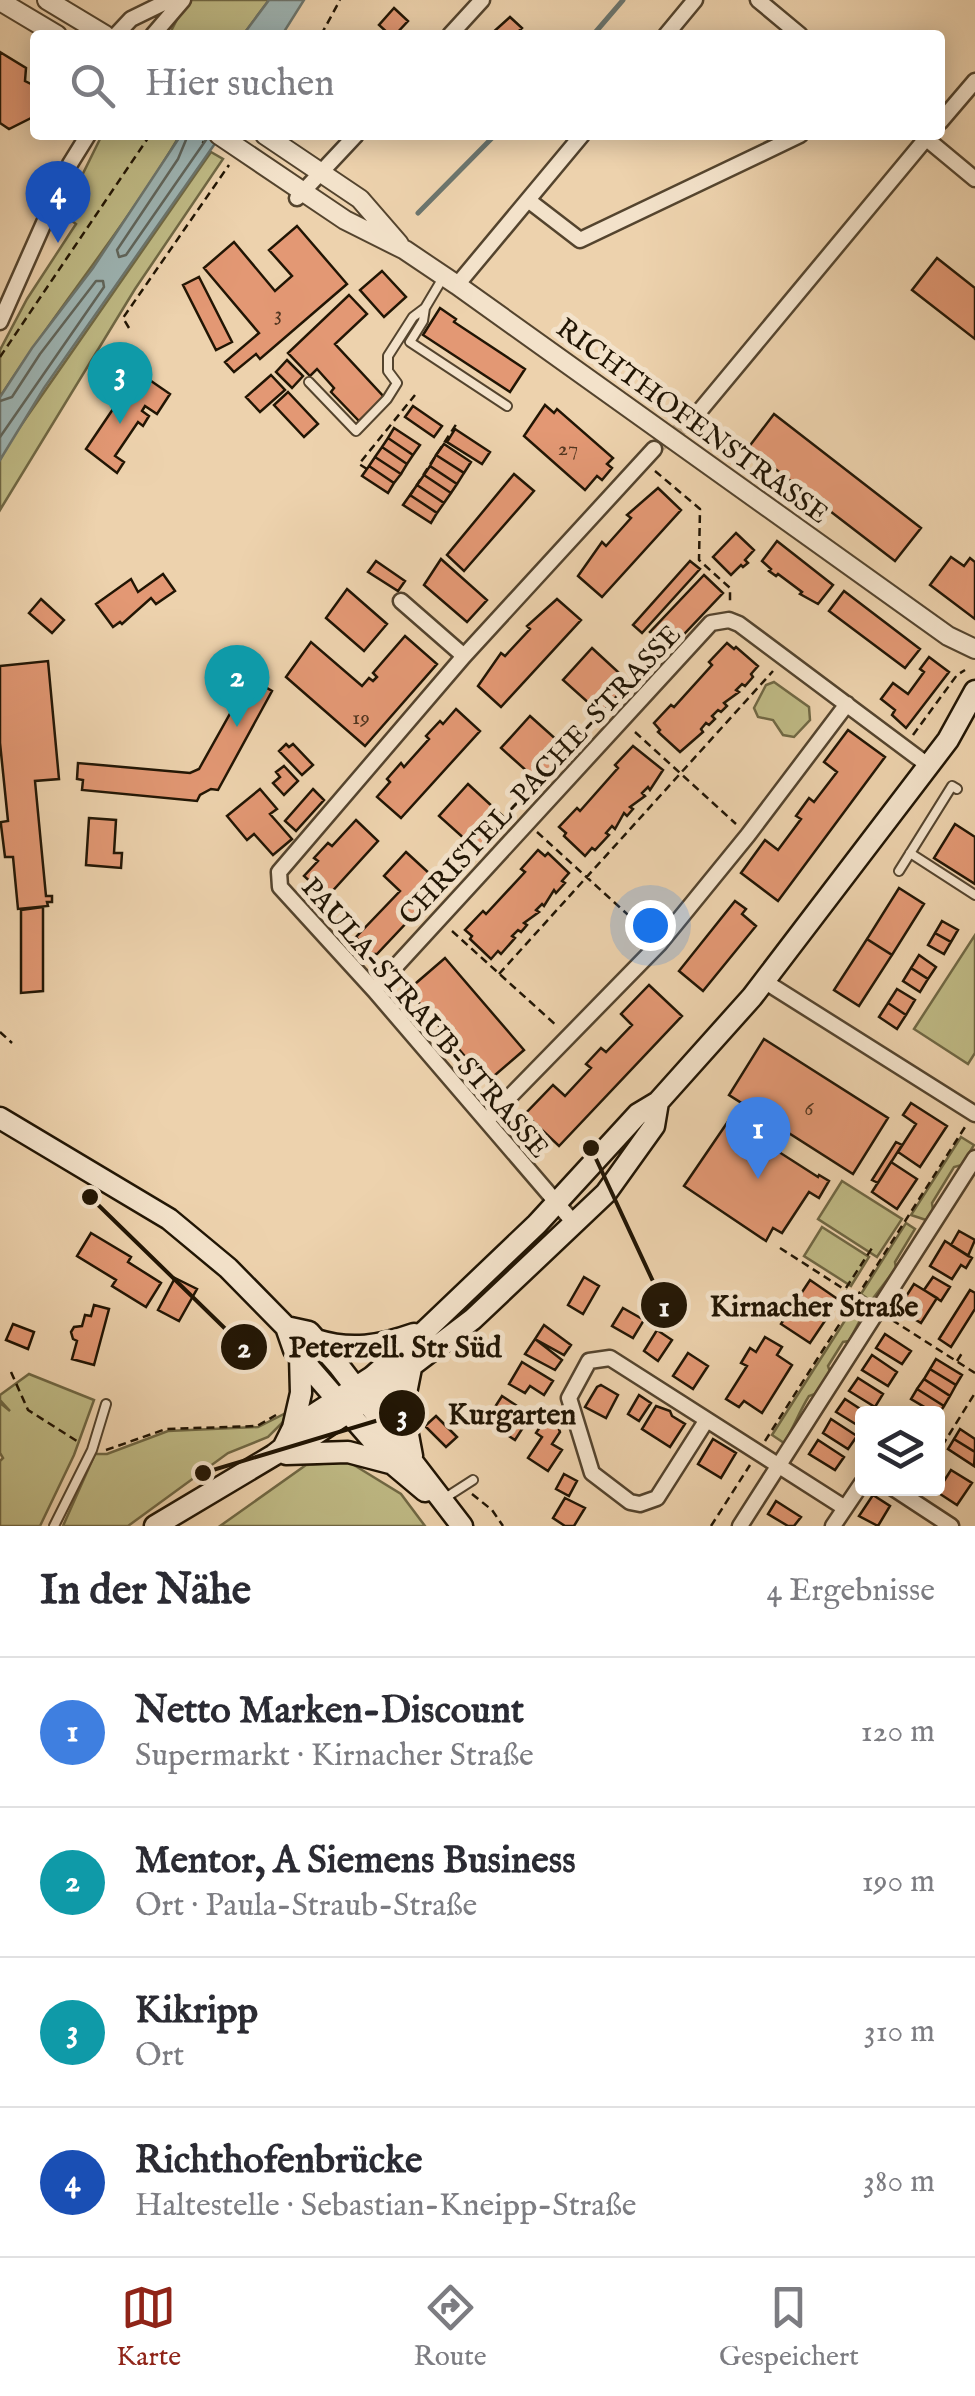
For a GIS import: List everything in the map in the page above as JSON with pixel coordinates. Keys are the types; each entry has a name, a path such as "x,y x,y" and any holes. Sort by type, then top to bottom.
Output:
{"main road":[{"path":"155,1526 278,1451 298,1444 352,1400 538,1224 638,1114 658,1102 764,981 948,740 975,692"},
{"path":"948,740 975,717"},
{"path":"288,1420 352,1400 410,1368 473,1319 624,1172 654,1126 658,1102"},
{"path":"0,1118 169,1218 228,1268 286,1327 294,1350 352,1400"},
{"path":"286,1327 309,1332 352,1400 404,1464 451,1512"},
{"path":"316,1340 355,1348 385,1344 426,1330"},
{"path":"278,1451 301,1392 300,1355"},
{"path":"404,1464 407,1438 403,1408 410,1368"},
{"path":"278,1451 348,1452 404,1464"}],"street":[{"path":"47,0 97,30"},
{"path":"121,30 131,20 170,0"},
{"path":"157,30 182,0"},
{"path":"455,30 482,0"},
{"path":"670,30 695,0"},
{"path":"758,0 794,30"},
{"path":"0,1 49,30"},
{"path":"945,116 975,80"},
{"path":"70,164 76,140"},
{"path":"0,322 70,164 85,140"},
{"name":"RICHTHOFENSTRASSE","path":"223,140 236,154 301,196 404,250 451,280 948,636 975,649"},
{"name":"RICHTHOFENSTRASSE","path":"272,140 360,199 404,250"},
{"path":"301,196 352,140"},
{"path":"451,280 528,200 578,140"},
{"path":"528,200 580,240 790,140"},
{"path":"693,419 923,140"},
{"path":"931,140 975,179"},
{"name":"PAULA-STRAUB-STRASSE","path":"574,1224 374,990 280,888 279,872 464,656 648,455"},
{"path":"401,601 464,656"},
{"path":"729,620 929,766"},
{"name":"CHRISTEL-PACHE-STRASSE","path":"374,990 711,623 729,620"},
{"name":"RICHTHOFENSTRASSE","path":"948,636 970,668"},
{"path":"487,1120 660,944 846,704"},
{"path":"764,981 974,1113"},
{"path":"740,1526 975,1158"},
{"path":"706,1421 657,1498 640,1504 630,1502 592,1473 569,1398 589,1362 610,1358 845,1508"},
{"path":"833,1526 855,1493"},
{"path":"905,1496 952,1526"}],"lane":[{"path":"309,382 356,431 397,383 388,371 388,356 412,317 451,280"},
{"path":"425,308 423,321 410,342 507,406"},
{"path":"899,870 952,786 957,789"},
{"path":"910,853 975,895"},
{"path":"604,1152 624,1172"},
{"path":"54,1526 92,1450 106,1404"},
{"path":"451,1512 473,1480"}],"path":[{"path":"324,30 340,0"},
{"path":"0,357 147,140"},
{"path":"129,328 122,318 236,154"},
{"path":"367,469 359,464 415,395"},
{"path":"409,497 457,423"},
{"path":"386,430 392,432"},
{"path":"381,436 387,440"},
{"path":"371,448 378,452"},
{"path":"366,454 374,459"},
{"path":"648,455 700,509 700,560 730,588 729,620"},
{"path":"499,974 785,658"},
{"path":"904,747 956,675 970,668"},
{"path":"623,721 748,835"},
{"path":"528,824 660,944"},
{"path":"440,920 570,1038"},
{"path":"0,1032 12,1043"},
{"path":"762,1447 974,1113"},
{"path":"845,1290 874,1245"},
{"path":"780,1248 858,1298"},
{"path":"887,1317 975,1373"},
{"path":"956,1362 964,1350"},
{"path":"11,1372 28,1410 92,1450 112,1450 166,1428 257,1426 288,1420"},
{"path":"945,1441 975,1393"},
{"path":"711,1526 754,1458"},
{"path":"471,1494 492,1510 503,1526"}],"shaded area":[{"path":"187,0 269,0 247,30 172,30"},
{"path":"100,140 177,140 0,397 0,350 27,299 76,224 63,214"},
{"path":"211,152 223,159 135,289 0,510 0,460 8,444"},
{"path":"774,682 809,707 810,720 794,737 783,735 773,720 758,717 754,708 766,685"},
{"path":"975,935 975,1053 968,1064 914,1029"},
{"path":"961,1137 974,1145 962,1165 954,1167 926,1220 911,1215"},
{"path":"842,1181 902,1219 877,1257 818,1219"},
{"path":"906,1223 915,1229 895,1262 896,1268 871,1301 861,1294"},
{"path":"822,1227 869,1257 851,1286 804,1256"},
{"path":"858,1300 867,1307 849,1341 843,1342 828,1366 830,1372 815,1394 809,1396 784,1443 772,1435"},
{"path":"29,1374 94,1400 74,1455 40,1526 0,1526 0,1403 10,1411 0,1395"},
{"path":"286,1413 268,1437 228,1453 128,1526 63,1526 95,1454 107,1454 168,1431 258,1427"},
{"path":"349,1462 401,1494 425,1526 220,1526 306,1465"}],"water":[{"path":"269,0 304,0 285,30 247,30"},
{"path":"178,140 218,140 44,388 0,460 0,397 93,268"}],"building":[{"path":"394,8 408,21 400,30 384,30 379,25"},
{"path":"510,17 522,28 520,30 496,30"},
{"path":"0,52 26,68 30,118 9,129 0,123"},
{"path":"297,226 347,284 260,359 256,354 234,372 225,362 259,333 204,268 234,242 275,291 292,276 269,250"},
{"path":"937,258 975,288 975,339 912,290"},
{"path":"382,271 406,297 384,317 360,290"},
{"path":"199,277 232,342 216,350 183,285"},
{"path":"349,295 367,314 335,344 384,397 359,421 331,392 334,388 317,369 310,376 288,353"},
{"path":"440,308 456,319 454,322 525,369 510,392 423,335"},
{"path":"287,360 303,376 292,388 276,372"},
{"path":"138,372 170,394 157,414 145,406 142,411 149,416 143,426 138,422 115,456 124,462 117,473 86,449"},
{"path":"271,375 285,390 260,412 246,397"},
{"path":"288,392 318,424 304,437 274,405"},
{"path":"545,405 554,413 557,409 613,458 607,464 612,468 602,480 597,476 585,490 524,436"},
{"path":"413,406 442,426 434,437 405,417"},
{"path":"774,414 921,528 895,561 748,448"},
{"path":"394,428 420,445 413,455 388,438"},
{"path":"455,429 490,452 482,464 447,442"},
{"path":"388,438 413,455 407,464 382,447"},
{"path":"444,444 471,462 464,473 436,455"},
{"path":"382,447 407,464 401,474 375,457"},
{"path":"436,455 464,473 457,484 430,466"},
{"path":"375,457 401,474 394,483 369,466"},
{"path":"369,466 394,483 388,493 362,476"},
{"path":"430,466 457,484 451,493 424,475"},
{"path":"514,474 534,491 464,571 447,555"},
{"path":"424,475 451,493 444,503 417,485"},
{"path":"417,485 444,503 437,513 410,495"},
{"path":"658,488 681,510 602,597 578,576 602,542 606,546 631,518 627,515"},
{"path":"410,495 437,513 431,523 403,505"},
{"path":"736,533 754,550 745,560 748,563 731,575 713,557"},
{"path":"777,541 833,585 818,604 769,571 762,561"},
{"path":"951,557 964,566 970,558 975,562 975,619 930,585"},
{"path":"441,559 487,600 467,622 424,585"},
{"path":"376,561 405,581 398,591 368,572"},
{"path":"690,561 700,569 642,633 633,625"},
{"path":"163,574 175,591 156,604 151,598 122,624 113,627 96,604 131,579 138,592"},
{"path":"704,575 723,593 669,650 650,632"},
{"path":"347,589 387,624 364,651 326,618"},
{"path":"844,591 920,649 905,668 829,611"},
{"path":"41,599 64,620 52,633 29,613"},
{"path":"557,599 581,620 501,707 478,686 501,653 505,656 530,629 527,626"},
{"path":"405,636 437,664 365,746 286,677 311,642 362,686 369,678 373,681 377,677 373,673"},
{"path":"727,643 758,666 745,686 742,684 736,690 739,692 724,703 727,706 721,712 718,710 712,716 715,719 709,725 706,723 703,732 680,752 658,732 654,723 671,705 674,707"},
{"path":"592,648 629,682 601,714 563,680"},
{"path":"929,657 949,672 906,728 892,715 895,710 881,699 893,683 908,694 924,672 920,669"},
{"path":"48,661 59,779 35,781 46,896 52,896 52,902 47,902 48,906 18,909 13,857 5,857 1,825 8,821 0,743 0,666"},
{"path":"250,678 272,691 218,790 211,789 197,801 82,790 83,780 77,779 78,763 190,773 199,769"},
{"path":"456,709 480,731 401,818 377,797 401,763 404,767 429,739 426,736"},
{"path":"530,716 568,750 539,782 501,748"},
{"path":"848,730 885,757 778,901 741,873 765,840 778,850 801,819 796,816 809,798 814,802 837,772 824,762"},
{"path":"286,744 293,744 313,765 302,775 279,751"},
{"path":"633,746 663,770 650,790 648,787 642,793 645,796 630,807 633,809 627,816 624,813 615,829 612,826 606,833 609,835 585,856 559,827 577,808 580,811"},
{"path":"284,766 298,781 284,795 273,783 280,777 276,772"},
{"path":"468,784 506,819 477,850 439,816"},
{"path":"260,789 277,809 270,814 292,839 273,855 254,834 247,840 227,816"},
{"path":"313,789 324,800 296,831 285,821"},
{"path":"89,818 116,820 114,853 122,853 121,868 86,865"},
{"path":"356,820 378,841 327,897 304,876 318,861 314,858 328,843 332,846"},
{"path":"955,824 975,837 975,884 934,858"},
{"path":"538,850 545,856 548,853 569,873 562,881 565,883 524,923 527,925 521,932 518,930 512,936 515,938 501,954 498,951 491,959 465,930 483,911 486,914 525,872 521,869"},
{"path":"406,852 442,885 377,954 371,954 356,937 400,891 384,876"},
{"path":"899,888 924,904 892,955 867,939"},
{"path":"735,901 746,909 742,914 756,926 703,991 679,971"},
{"path":"43,907 43,991 21,993 21,910"},
{"path":"942,921 958,930 951,942 935,933"},
{"path":"935,933 951,942 944,954 928,945"},
{"path":"867,939 892,955 859,1006 834,990"},
{"path":"919,955 936,967 928,979 911,968"},
{"path":"445,958 524,1050 487,1082 408,990"},
{"path":"911,968 928,979 920,992 903,981"},
{"path":"649,985 682,1016 559,1146 525,1114 553,1085 565,1096 591,1068 586,1064 601,1048 606,1052 632,1025 621,1014"},
{"path":"897,989 915,1000 906,1015 888,1003"},
{"path":"888,1003 906,1015 897,1029 879,1017"},
{"path":"764,1039 888,1118 853,1174 729,1095"},
{"path":"911,1103 947,1126 920,1167 898,1152 916,1124 903,1115"},
{"path":"729,1120 829,1181 819,1198 809,1192 782,1233 773,1228 766,1241 684,1186"},
{"path":"896,1142 902,1145 878,1183 872,1180"},
{"path":"891,1162 917,1179 897,1209 872,1192"},
{"path":"959,1231 975,1240 968,1256 951,1245"},
{"path":"91,1233 131,1257 128,1262 161,1283 146,1307 112,1286 116,1280 77,1256"},
{"path":"945,1241 972,1258 966,1268 961,1265 952,1279 930,1266"},
{"path":"584,1277 599,1286 583,1314 568,1305"},
{"path":"933,1277 950,1287 941,1301 924,1290"},
{"path":"175,1278 197,1289 179,1321 158,1310"},
{"path":"810,1280 839,1300 810,1343 781,1324"},
{"path":"914,1284 937,1298 921,1323 898,1309"},
{"path":"970,1290 975,1293 975,1309 951,1347 939,1339"},
{"path":"94,1305 109,1309 94,1365 72,1359 77,1341 71,1332 82,1326 85,1315 91,1316"},
{"path":"623,1308 644,1320 633,1338 612,1326"},
{"path":"13,1324 34,1332 28,1349 6,1340"},
{"path":"544,1325 571,1345 564,1355 535,1339"},
{"path":"657,1330 672,1340 658,1361 644,1351"},
{"path":"885,1334 911,1351 902,1364 876,1348"},
{"path":"765,1337 782,1347 777,1355 792,1365 762,1413 744,1401 739,1407 726,1399 747,1366 741,1363 750,1348 756,1352"},
{"path":"535,1339 562,1360 555,1370 525,1354"},
{"path":"688,1353 708,1366 693,1389 673,1376"},
{"path":"872,1355 897,1372 888,1386 862,1370"},
{"path":"936,1359 962,1375 956,1385 930,1369"},
{"path":"522,1362 553,1381 544,1395 530,1386 525,1393 509,1384"},
{"path":"930,1369 956,1385 950,1396 924,1379"},
{"path":"858,1378 883,1394 873,1406 849,1391"},
{"path":"924,1379 950,1396 944,1406 917,1389"},
{"path":"601,1385 618,1395 606,1418 585,1407"},
{"path":"917,1389 944,1406 923,1406 911,1399"},
{"path":"639,1395 651,1403 639,1421 628,1414"},
{"path":"502,1396 531,1415 515,1440 486,1421"},
{"path":"845,1399 856,1406 855,1424 836,1412"},
{"path":"656,1406 670,1411 685,1424 670,1447 642,1429"},
{"path":"436,1416 457,1437 446,1447 425,1426"},
{"path":"555,1417 560,1432 552,1444 562,1450 548,1471 528,1458 542,1437 536,1433 544,1421"},
{"path":"831,1419 855,1435 855,1439 848,1449 823,1433"},
{"path":"960,1429 975,1439 975,1452 954,1439"},
{"path":"713,1439 736,1453 721,1478 698,1464"},
{"path":"954,1439 975,1452 974,1466 948,1449"},
{"path":"818,1440 844,1457 835,1470 809,1454"},
{"path":"951,1470 972,1483 957,1505 943,1496 945,1479"},
{"path":"564,1474 577,1481 569,1496 556,1489"},
{"path":"872,1496 890,1506 878,1526 859,1516"},
{"path":"565,1498 585,1508 574,1526 565,1526 553,1518"},
{"path":"776,1501 801,1517 794,1526 768,1514"}],"waterway":[{"path":"597,30 623,0"},
{"path":"418,213 490,140"}],"tunnel":[{"path":"654,449 693,419"}],"place":[{"name":"Richthofenbrücke","path":"58,243"},
{"name":"Kikripp","path":"120,424"},
{"name":"Mentor, A Siemens Business","path":"237,727"},
{"name":"Kirnacher Straße","path":"591,1148"},
{"name":"Netto Marken-Discount","path":"758,1179"},
{"name":"Peterzell. Str Süd","path":"90,1197"},
{"name":"Kurgarten","path":"203,1473"}]}
